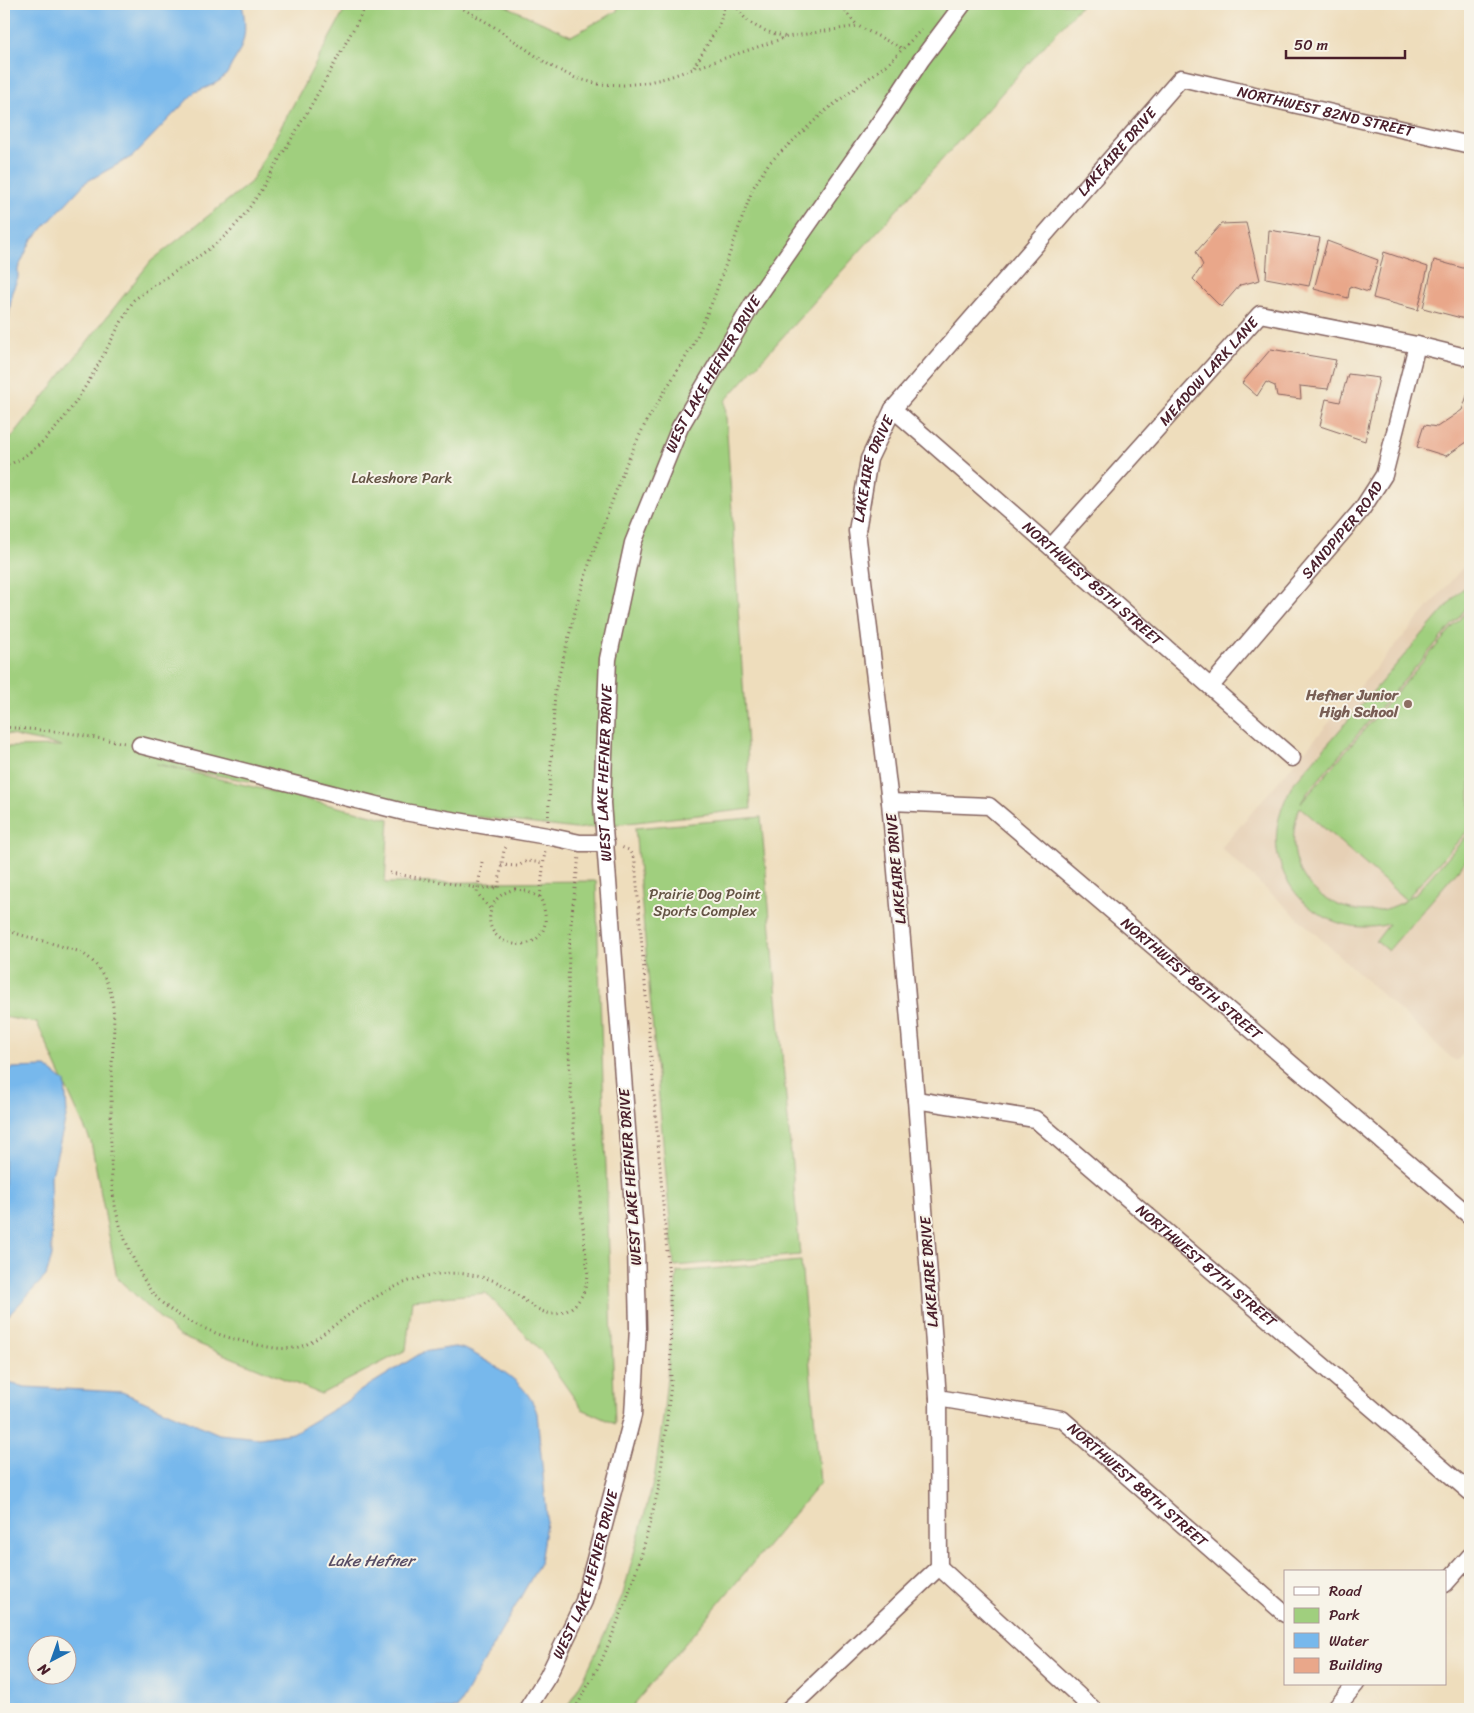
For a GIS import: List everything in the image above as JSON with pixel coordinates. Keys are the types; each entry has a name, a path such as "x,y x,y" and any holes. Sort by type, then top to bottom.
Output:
{"street":[{"name":"WEST LAKE HEFNER DRIVE","path":"527,1709 548,1676 584,1601 633,1415 638,1328 636,1246 602,803 608,659 633,543 680,427 752,305 921,60 963,4"},
{"name":"NORTHWEST 82ND STREET","path":"1181,78 1470,145"},
{"name":"LAKEAIRE DRIVE","path":"939,1568 938,1398 916,1100 890,802 857,531 869,459 893,409 1181,78"},
{"name":"MEADOW LARK LANE","path":"1051,547 1260,314 1416,345"},
{"path":"1416,345 1470,358"},
{"name":"SANDPIPER ROAD","path":"1211,686 1362,509 1384,475 1416,345"},
{"name":"NORTHWEST 85TH STREET","path":"893,409 1292,758"},
{"path":"140,746 404,812 580,843 606,844"},
{"name":"NORTHWEST 86TH STREET","path":"890,802 989,806 1470,1216"},
{"name":"NORTHWEST 87TH STREET","path":"916,1100 1034,1119 1470,1492"},
{"name":"NORTHWEST 88TH STREET","path":"938,1398 1062,1419 1284,1613"},
{"path":"1446,1583 1470,1556"},
{"path":"789,1709 939,1568 1093,1709"},
{"path":"1335,1709 1354,1686"}],"path":[{"path":"4,467 31,452 66,416 134,300 149,287 201,255 228,233 246,214 314,102 367,4"},
{"path":"455,4 493,26 549,65 575,78 599,84 644,83 666,78 693,67 787,37 858,26"},
{"path":"693,67 720,23 725,4"},
{"path":"736,4 745,19 753,26 787,37"},
{"path":"838,4 858,26 902,49"},
{"path":"4,727 63,732 140,746"},
{"path":"540,897 515,889 507,891 494,902 490,920 492,929 498,937 506,943 516,945 525,944 541,934 545,925 546,915 540,897 547,836"},
{"path":"390,873 477,888 498,888 504,850 506,844 511,842"},
{"path":"4,930 84,954 100,970 107,982 111,994 113,1018 110,1133 112,1186 116,1212 123,1238 140,1274 158,1300 186,1320 218,1335 258,1345 280,1348 299,1347 311,1342 358,1308 387,1291 414,1279 437,1274 457,1273 481,1276 501,1284 532,1306 554,1315 574,1306 581,1298 586,1287 588,1275 574,1135 569,1030 570,935 580,843"},
{"path":"502,865 518,866 527,861 544,863"},
{"path":"482,862 477,893 491,910"}],"shaded area":[{"name":"Hefner Junior High School","path":"1470,559 1470,1058 1464,1053 1456,1062 1221,848"}],"green space":[{"name":"Lakeshore Park","path":"348,4 502,4 571,36 617,11 619,4 1082,4 725,401 751,809 575,829 366,803 156,764 389,819 385,883 596,881 615,1424 582,1409 541,1351 486,1293 412,1300 406,1350 321,1394 179,1336 117,1278 91,1142 37,1023 4,1017 4,747 62,746 4,733 4,447 151,261 251,182"},
{"path":"1470,583 1470,604 1307,793 1301,803 1470,607 1470,828 1407,898 1415,894 1470,832 1470,856 1388,951 1376,941 1389,924 1370,927 1351,926 1333,921 1316,912 1302,900 1291,886 1282,869 1276,841 1278,824 1285,799 1293,784 1459,592","holes":["1300,807 1406,900 1392,907 1362,911 1347,908 1319,894 1308,883 1300,870 1295,855 1294,830"]},
{"name":"Prairie Dog Point Sports Complex","path":"761,817 800,1255 674,1266 635,828"},
{"path":"801,1261 820,1483 630,1709 566,1709 584,1678 623,1594 654,1479 663,1418 677,1272"}],"water":[{"path":"4,4 242,4 245,28 240,50 224,77 206,88 195,92 133,156 86,182 31,241 18,269 18,278 12,292 4,345"},
{"path":"46,1067 65,1082 67,1113 53,1171 50,1176 52,1256 46,1276 4,1320 4,1074 12,1068"},
{"name":"Lake Hefner","path":"454,1347 473,1353 516,1381 528,1395 537,1413 547,1516 540,1563 457,1709 4,1709 4,1382 25,1387 122,1392 219,1434 259,1438 293,1433 344,1403 423,1352"}],"building":[{"path":"1246,223 1260,280 1240,285 1221,307 1193,279 1203,265 1196,252 1221,224"},
{"path":"1269,230 1320,238 1309,286 1266,278"},
{"path":"1327,241 1378,260 1368,292 1350,286 1348,298 1314,289"},
{"path":"1384,252 1428,267 1418,310 1373,298"},
{"path":"1434,260 1470,270 1469,320 1423,308"},
{"path":"1271,349 1336,360 1328,389 1300,386 1301,399 1277,396 1275,386 1266,382 1257,396 1242,383"},
{"path":"1348,374 1379,378 1365,441 1320,426 1326,399 1340,402"},
{"path":"1469,390 1470,440 1446,456 1417,447 1424,425 1437,427 1462,410"}],"place":[{"name":"Hefner Junior High School","path":"1408,704"}]}
